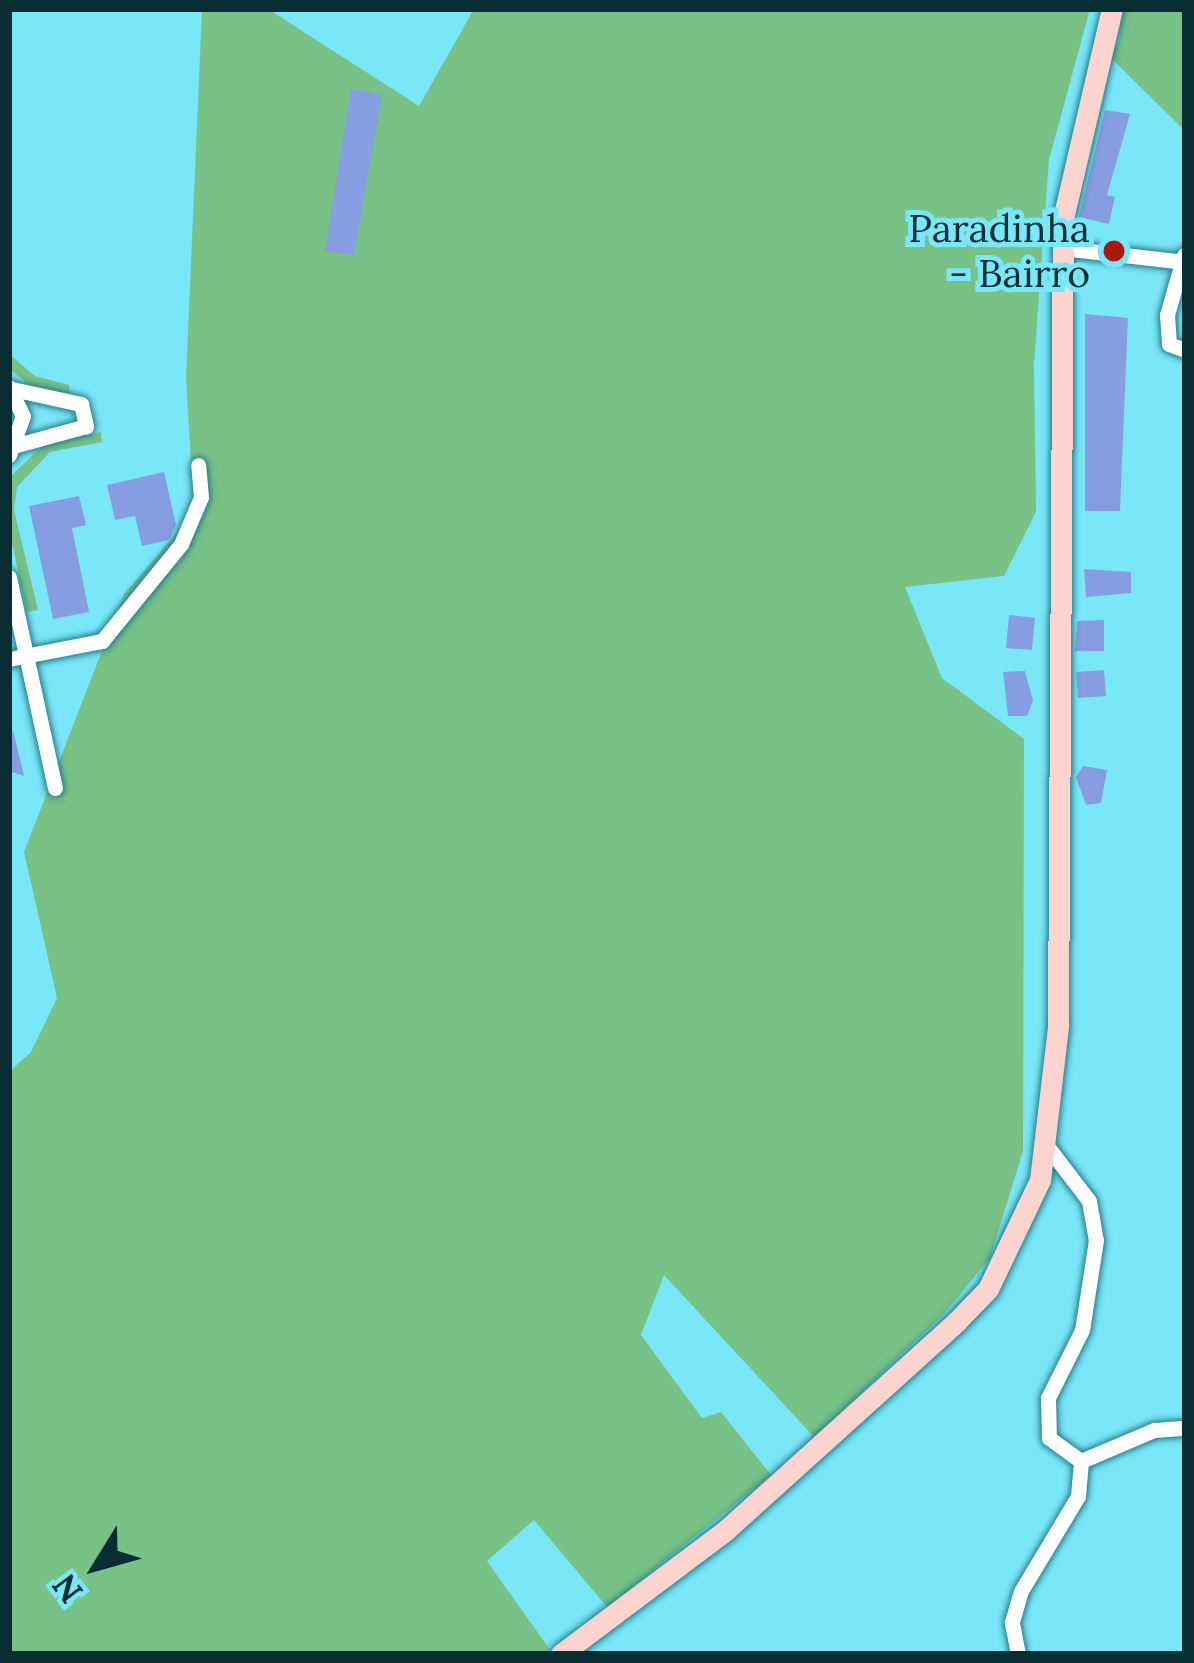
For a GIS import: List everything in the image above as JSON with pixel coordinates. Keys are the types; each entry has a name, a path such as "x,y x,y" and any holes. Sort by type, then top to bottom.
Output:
{"street":[{"path":"561,1654 726,1530 988,1288 1040,1180 1058,1026 1062,248 1081,127 1112,9"},
{"path":"1062,248 1184,258 1167,315 1169,344 1185,350"},
{"path":"10,388 23,416 13,450"},
{"path":"10,388 81,404 86,427 13,450"},
{"path":"9,659 31,660 102,641 181,544 201,497 198,465"},
{"path":"9,577 31,660 55,788"},
{"path":"1047,1146 1089,1201 1096,1240 1082,1330 1048,1399 1049,1438 1081,1461"},
{"path":"1081,1461 1154,1430 1185,1428"},
{"path":"1018,1654 1012,1622 1021,1591 1078,1496 1081,1461"}],"green space":[{"path":"202,9 268,9 419,106 474,9 1090,9 1049,160 1034,364 1036,512 1004,576 905,587 942,678 1024,739 1023,1151 990,1258 943,1315 814,1437 664,1275 641,1335 702,1418 721,1412 771,1475 607,1607 534,1520 487,1561 553,1654 9,1654 9,1072 31,1052 57,998 24,852 124,594 194,513 186,378"},
{"path":"1121,9 1185,9 1185,131 1108,55 1119,42"},
{"path":"9,354 35,376 69,385 70,394 30,385 9,369"},
{"path":"101,432 102,442 50,452 17,487 14,510 38,610 27,612 9,530 10,477 45,443"}],"building":[{"path":"351,89 382,95 354,255 325,251"},
{"path":"1105,110 1130,114 1107,195 1115,197 1109,224 1079,217"},
{"path":"1085,314 1128,318 1120,511 1085,511"},
{"path":"164,472 176,525 169,540 142,546 135,516 115,520 107,485"},
{"path":"79,496 86,525 72,528 89,612 53,619 29,506"},
{"path":"1084,569 1131,572 1131,593 1086,597"},
{"path":"1009,615 1035,618 1032,650 1006,648"},
{"path":"1104,620 1104,651 1075,651 1077,621"},
{"path":"1104,670 1106,696 1078,698 1076,672"},
{"path":"1025,671 1033,701 1027,716 1008,716 1003,672"},
{"path":"13,730 24,776 9,771"},
{"path":"1083,766 1107,770 1101,803 1086,805 1076,777"}],"place":[{"name":"Paradinha - Bairro","path":"1114,251"}]}
